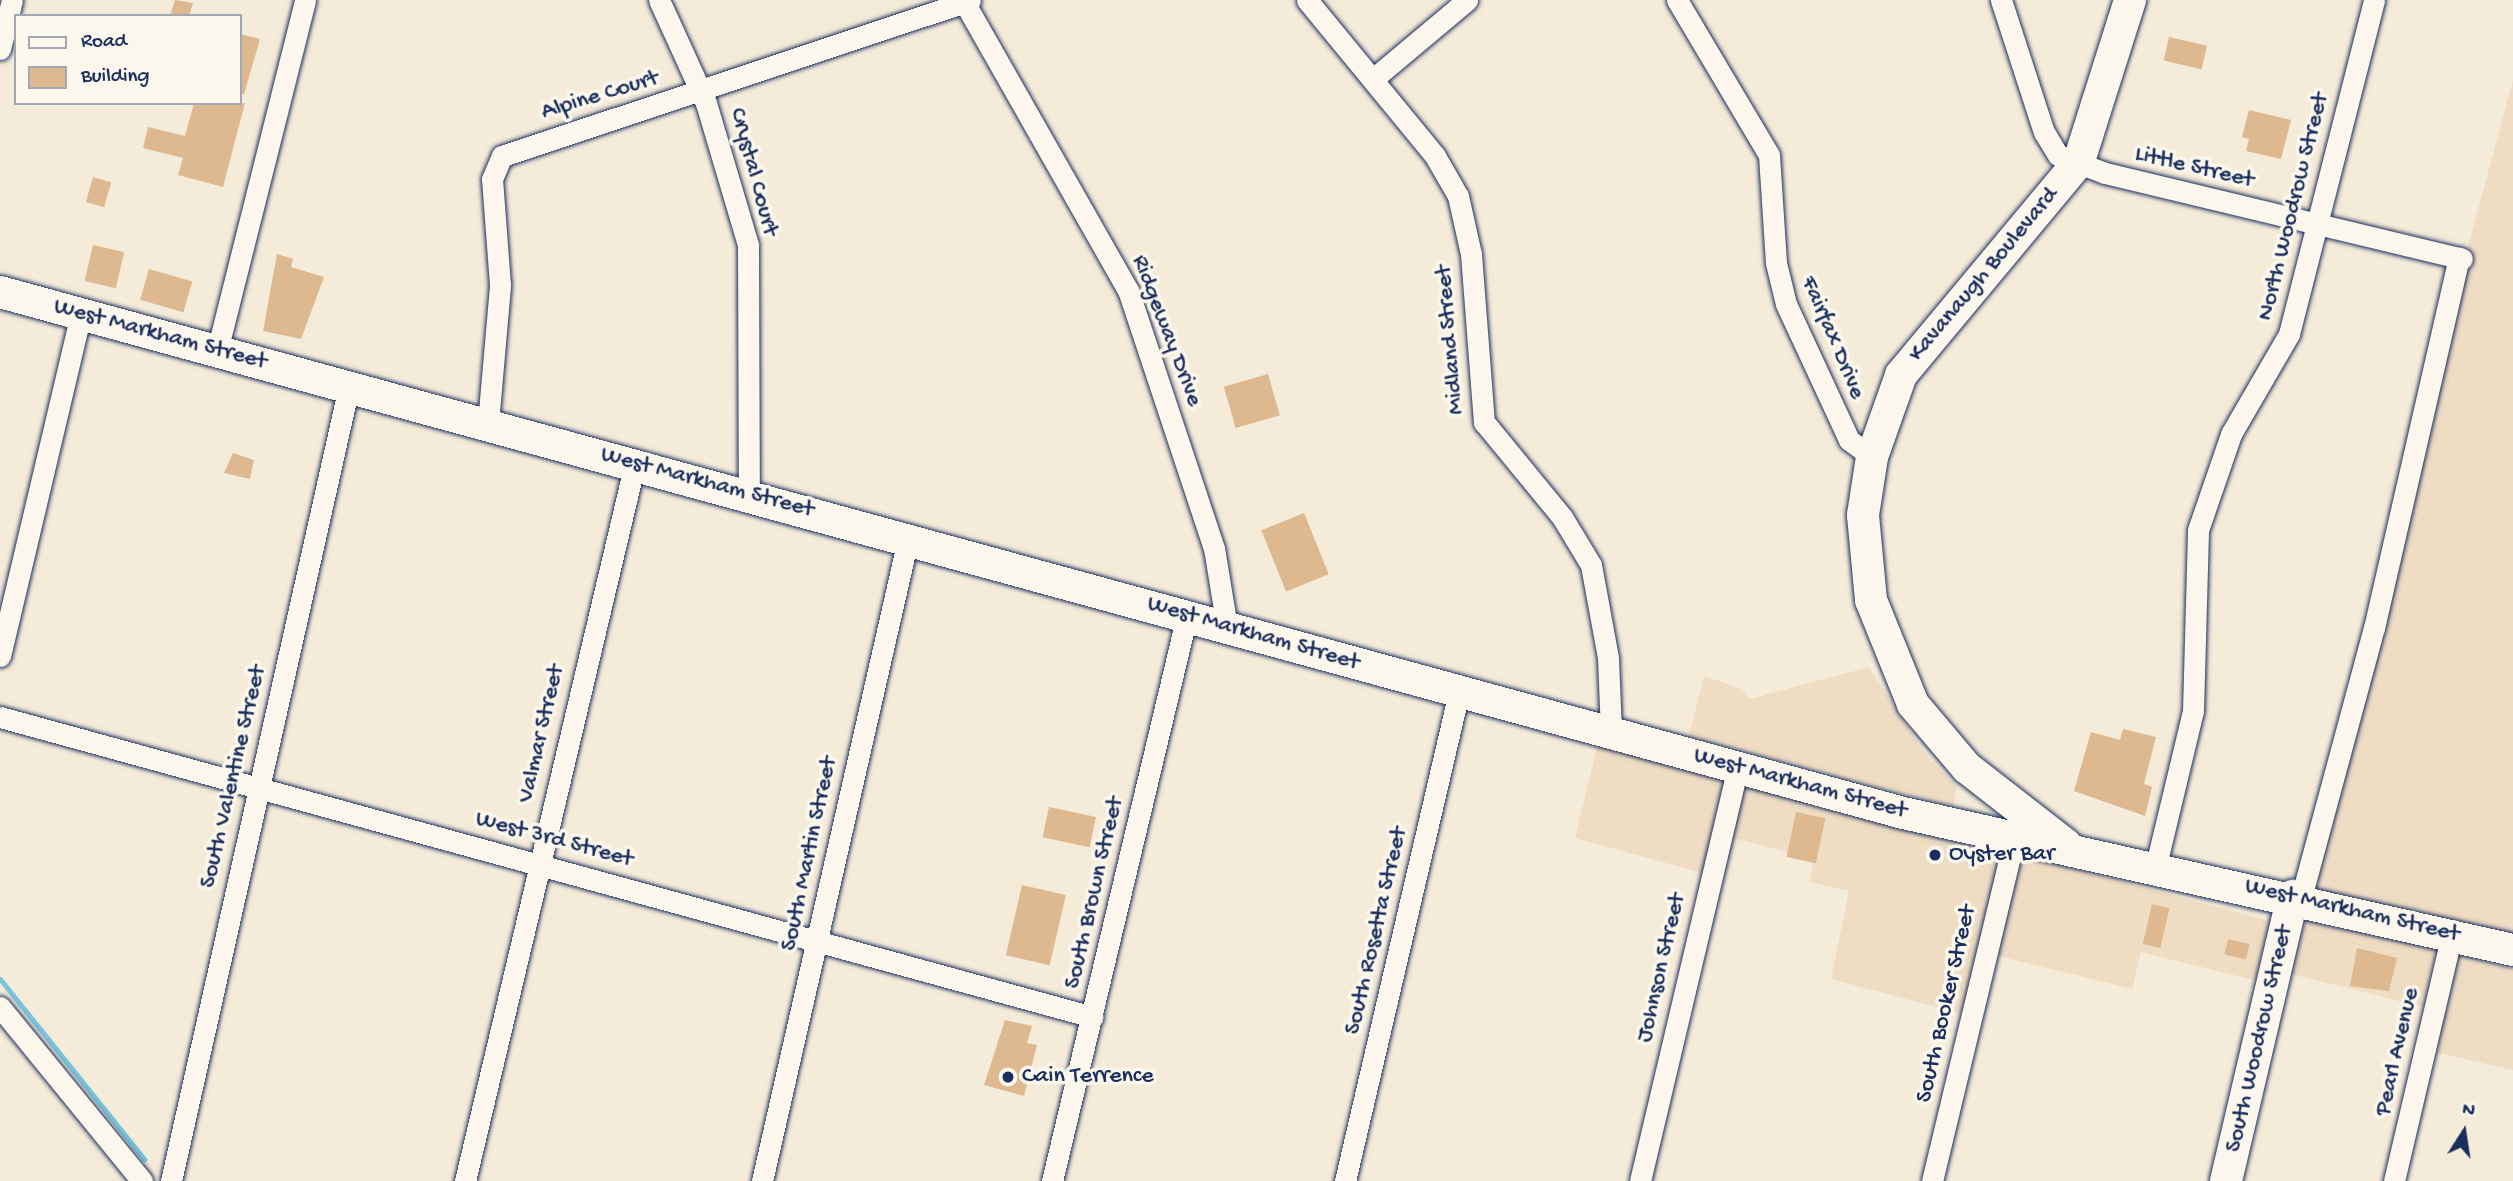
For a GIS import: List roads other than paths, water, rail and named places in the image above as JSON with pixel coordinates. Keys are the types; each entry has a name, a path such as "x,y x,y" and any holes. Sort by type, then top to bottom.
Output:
{"main road":[{"name":"Kavanaugh Boulevard","path":"2076,851 1967,768 1898,679 1876,620 1865,557 1872,457 1914,353 2079,161 2130,0"},
{"name":"West Markham Street","path":"0,292 750,494 1459,692 2014,840 2156,865 2513,950"},
{"name":"South Woodrow Street","path":"2226,1181 2297,897"}],"street":[{"path":"0,49 12,0"},
{"path":"217,351 305,0"},
{"name":"Crystal Court","path":"659,0 702,93 748,245 750,494"},
{"name":"Midland Street","path":"1307,0 1373,79 1458,195 1471,254 1484,422 1562,517 1591,565 1608,658 1611,733"},
{"path":"1373,79 1467,0"},
{"name":"Fairfax Drive","path":"1677,0 1769,155 1776,263 1786,304 1849,440 1872,457"},
{"name":"Little Street","path":"2001,0 2044,132 2058,155 2105,173 2460,258 2374,628 2297,897"},
{"name":"North Woodrow Street","path":"2156,865 2193,711 2198,530 2227,442 2289,334 2374,0"},
{"name":"Alpine Court","path":"488,423 500,285 492,179 498,161 511,150 702,93 966,1"},
{"name":"Ridgeway Drive","path":"966,1 1128,290 1214,548 1227,627"},
{"path":"0,656 81,314"},
{"name":"South Valentine Street","path":"171,1181 349,386"},
{"name":"Valmar Street","path":"466,1181 635,463"},
{"name":"South Martin Street","path":"762,1181 908,539"},
{"name":"South Brown Street","path":"1059,1180 1093,1017 1187,615"},
{"name":"South Rosetta Street","path":"1345,1181 1459,692"},
{"name":"West 3rd Street","path":"0,717 1093,1017"},
{"name":"Johnson Street","path":"1640,1181 1738,767"},
{"name":"South Booker Street","path":"1932,1181 2014,840"},
{"name":"Pearl Avenue","path":"2394,1181 2452,934"},
{"path":"0,1007 142,1181"}],"waterway":[{"path":"0,979 144,1159"}],"place":[{"name":"Oyster Bar","path":"1935,855"},
{"name":"Cain Terrence","path":"1008,1077"}]}
